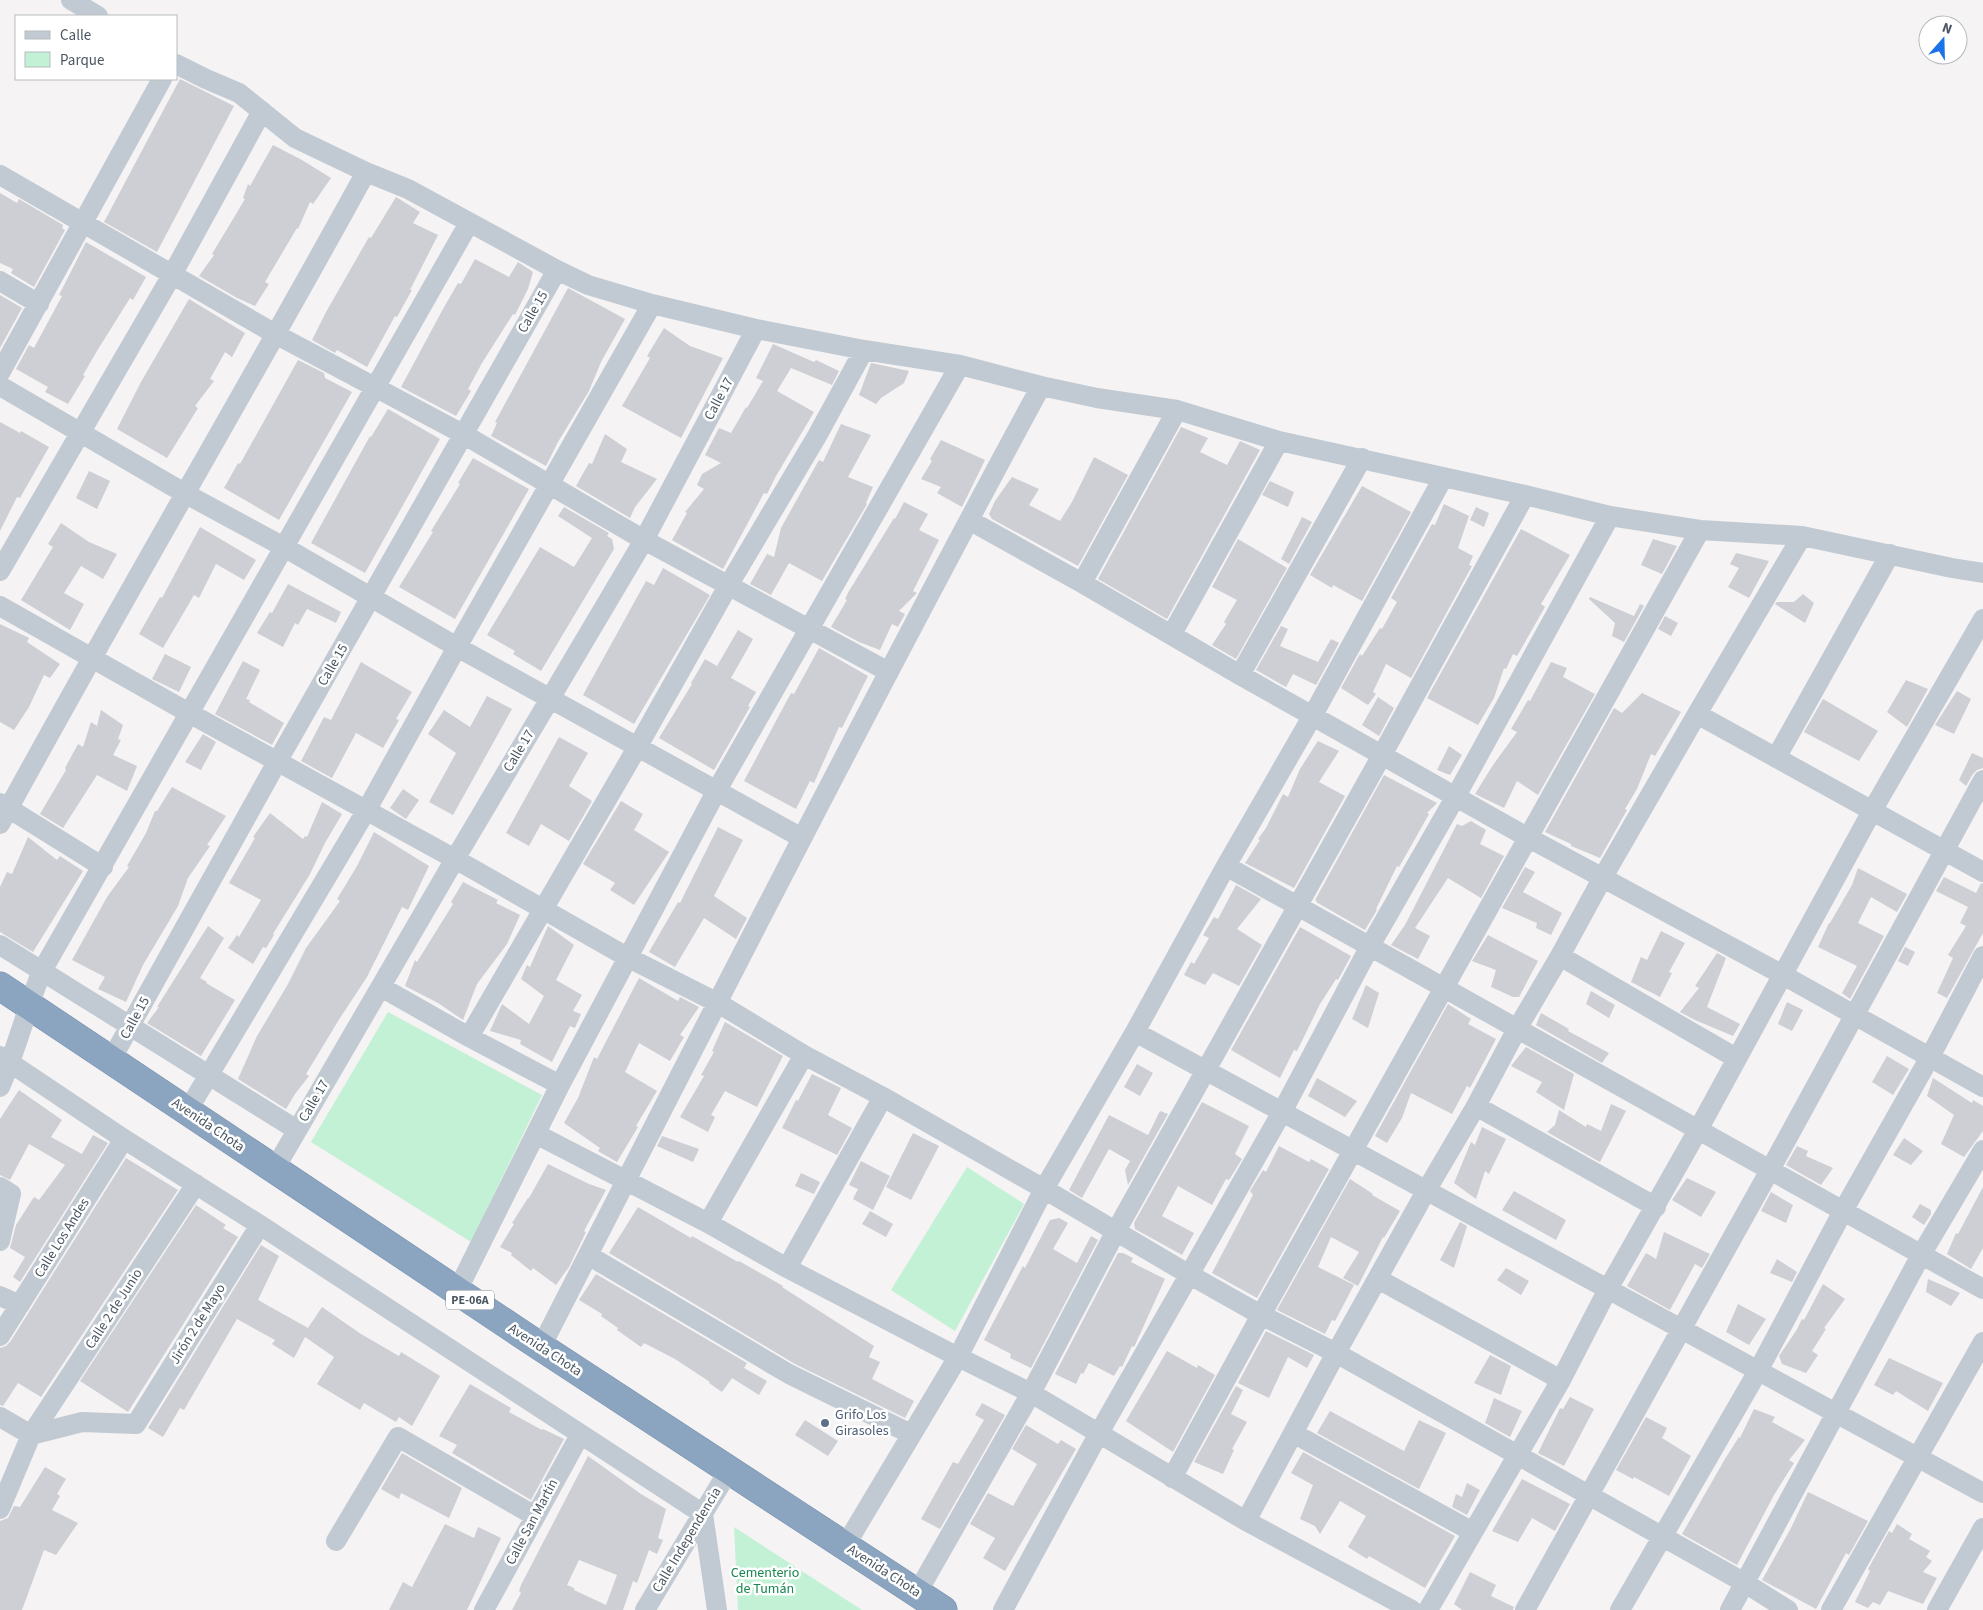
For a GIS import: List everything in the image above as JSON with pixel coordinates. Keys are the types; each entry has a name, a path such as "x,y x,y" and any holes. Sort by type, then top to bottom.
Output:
{"highway":[{"name":"Avenida Chota","path":"0,986 541,1347 943,1610"}],"street":[{"path":"71,0 96,15"},
{"path":"178,65 239,93 295,138 366,172 408,189 588,286 652,304 756,329 864,350 960,365 1097,398 1177,410 1279,441 1362,458 1610,516 1700,530 1802,536 1983,573"},
{"path":"0,373 85,223 161,80"},
{"path":"0,571 172,275 262,111"},
{"path":"103,867 3,812 277,335 366,172"},
{"path":"0,175 277,335 463,434 644,540 889,672"},
{"path":"0,1086 5,1059 42,971 469,223"},
{"name":"Calle 15","path":"111,1060 277,762 557,270"},
{"path":"0,281 39,304"},
{"path":"188,1110 366,811 548,485 652,304"},
{"name":"Calle 17","path":"274,1170 644,540 756,329"},
{"path":"468,1036 638,746 864,350"},
{"path":"457,1291 560,1085 717,790 960,365"},
{"path":"0,386 186,494 284,547 371,599 802,838"},
{"path":"541,1347 802,838 968,520 1041,386"},
{"path":"1082,583 1177,410"},
{"path":"1172,634 1279,441"},
{"path":"1240,675 1362,458"},
{"path":"845,1546 958,1357 1044,1189 1135,1032 1226,866 1314,715 1443,478"},
{"path":"917,1593 1031,1393 1116,1231 1382,756 1525,495"},
{"path":"1003,1610 1099,1433 1282,1112 1370,946 1456,796 1610,516"},
{"path":"968,520 1172,634 1382,756 1783,975 1983,1087"},
{"path":"1172,1478 1443,988 1700,530"},
{"path":"1246,1522 1336,1353 1426,1191 1476,1106 1517,1029 1697,714 1802,536"},
{"path":"1776,758 1890,554"},
{"path":"0,606 277,762 628,956 718,1003 804,1055 883,1097 1190,1275 1261,1315 1336,1353 1516,1456 1745,1583 1788,1610"},
{"path":"1428,1610 1561,1380 1608,1290 1656,1207 1872,811 1983,619"},
{"path":"1697,714 1983,872"},
{"path":"1525,1610 1770,1170 1983,780"},
{"path":"1226,866 1983,1289"},
{"path":"0,945 297,1130"},
{"path":"1560,956 1736,1058"},
{"path":"1620,1610 1758,1371 1843,1211 1930,1058 1983,956"},
{"path":"381,987 560,1085"},
{"path":"1135,1032 1983,1493"},
{"path":"708,1223 804,1055"},
{"path":"5,1059 124,1139 260,1225 703,1514 717,1610"},
{"path":"786,1268 883,1097"},
{"path":"1476,1106 1656,1207"},
{"path":"536,1134 625,1182 708,1223 786,1268 1031,1393 1246,1522 1412,1610"},
{"name":"Calle Los Andes","path":"0,1336 124,1139"},
{"path":"1730,1610 1921,1255 1983,1150"},
{"name":"Calle 2 de Junio","path":"0,1509 31,1435 196,1184"},
{"path":"0,1186 11,1194 0,1241"},
{"name":"Jirón 2 de Mayo","path":"31,1435 82,1422 136,1424 260,1225"},
{"path":"588,1255 789,1374 911,1434"},
{"path":"1378,1279 1561,1380"},
{"path":"0,1296 20,1305"},
{"path":"1831,1610 1919,1458 1983,1342"},
{"path":"0,1417 31,1435"},
{"path":"1293,1433 1473,1532"},
{"name":"Calle San Martín","path":"484,1610 580,1434"},
{"path":"336,1540 398,1437 535,1516"},
{"name":"Calle Independencia","path":"645,1610 730,1470"},
{"path":"1937,1610 1983,1528"}],"green space":[{"path":"388,1012 542,1095 471,1242 311,1142"},
{"path":"967,1167 1024,1204 955,1331 891,1290"},
{"name":"Cementerio de Tumán","path":"734,1527 862,1610 738,1610"}],"building":[{"path":"180,79 234,106 157,252 104,222"},
{"path":"273,145 331,178 313,204 310,202 298,229 265,282 269,284 255,306 199,276 214,255 212,254 245,199 243,198 248,184 250,186"},
{"path":"0,193 17,203 19,199 63,225 62,228 65,230 34,287 11,273 13,269 0,263"},
{"path":"396,197 420,212 413,223 438,235 410,290 412,290 397,317 395,316 367,367 337,350 335,353 312,340 369,237 371,238"},
{"path":"86,242 146,277 133,300 130,298 97,351 68,404 45,392 48,387 16,369 29,345 34,348 62,296 59,295"},
{"path":"475,259 509,277 518,262 533,272 528,289 515,315 513,314 482,363 468,389 471,391 456,416 401,387 458,283 461,284"},
{"path":"568,288 625,319 601,362 589,391 558,442 546,466 491,436 497,423 495,422"},
{"path":"0,295 22,308 0,348"},
{"path":"189,299 245,333 232,357 225,352 210,379 214,381 195,406 198,408 167,458 117,429 141,382"},
{"path":"664,328 690,346 723,358 681,438 622,406 650,358 647,356"},
{"path":"773,344 839,371 832,385 791,368 777,391 814,412 767,494 764,493 723,569 672,540 687,513 685,512 704,489 697,485 702,474 721,463 705,455 719,428 731,433 747,408 763,381 756,378"},
{"path":"298,360 324,373 325,378 352,392 279,520 224,488 238,463 240,464"},
{"path":"871,363 909,371 904,383 881,398 876,404 859,395"},
{"path":"388,409 440,439 365,573 311,543 370,436"},
{"path":"0,422 20,433 21,431 49,447 20,498 17,497 0,531"},
{"path":"841,424 871,435 848,477 873,487 867,504 822,581 789,563 771,595 750,584 767,554 774,557 781,528 819,460 823,462"},
{"path":"1181,427 1208,438 1200,452 1227,465 1240,441 1260,450 1167,619 1098,579"},
{"path":"605,434 627,449 621,462 657,479 635,507 630,518 576,486 589,463 592,464"},
{"path":"941,440 985,460 962,507 937,493 941,487 921,479 932,461 930,459"},
{"path":"1094,457 1128,475 1078,566 992,519 989,514 995,501 1012,477 1039,489 1029,505 1060,521 1072,502"},
{"path":"473,458 529,489 455,619 399,587 433,532 431,531 460,484 458,483"},
{"path":"89,471 110,481 97,509 76,498"},
{"path":"1270,481 1294,492 1288,507 1262,495"},
{"path":"1362,486 1411,512 1362,601 1333,585 1332,588 1310,575"},
{"path":"904,502 928,514 919,530 939,540 913,591 917,593 899,611 905,614 898,627 892,624 880,650 859,642 831,627 847,600 845,599 849,591"},
{"path":"1444,504 1469,516 1458,548 1473,556 1469,565 1472,566 1411,678 1386,664 1373,692 1376,694 1368,705 1341,688 1360,654 1362,656 1380,628 1382,629 1397,602 1391,598 1432,524 1435,525"},
{"path":"564,507 609,533 607,536 612,539 614,549 541,671 513,654 515,651 487,635 540,547 574,567 592,538 558,516"},
{"path":"1476,507 1489,513 1484,527 1470,520"},
{"path":"1302,517 1312,522 1289,564 1281,559"},
{"path":"61,523 89,542 117,554 103,579 81,566 64,593 84,604 70,630 21,600 53,547 48,544"},
{"path":"200,527 256,560 244,580 216,564 199,598 194,595 163,648 139,634 160,597 162,598"},
{"path":"1521,529 1570,555 1541,604 1545,607 1517,656 1513,654 1506,669 1504,668 1494,698 1478,725 1427,698"},
{"path":"1238,539 1287,568 1236,659 1212,645 1226,624 1224,622 1237,600 1212,587"},
{"path":"1653,539 1677,546 1662,574 1641,565"},
{"path":"1736,553 1769,561 1749,598 1728,587 1739,568 1730,564"},
{"path":"663,568 710,595 634,724 583,695 646,581 654,585"},
{"path":"288,584 341,612 336,623 307,609 298,625 295,623 283,647 257,633 270,612 272,613"},
{"path":"1803,594 1814,603 1805,623 1775,604 1777,602 1794,602"},
{"path":"1590,597 1634,616 1640,604 1644,606 1624,642 1612,636 1615,623 1589,599"},
{"path":"1665,616 1678,623 1671,636 1658,629"},
{"path":"0,624 29,638 27,642 60,664 50,678 44,675 29,707 14,730 0,722"},
{"path":"1281,626 1288,629 1280,646 1318,662 1331,639 1339,643 1316,685 1293,674 1286,687 1256,670"},
{"path":"738,630 753,639 731,678 756,692 748,706 750,707 714,770 659,738 705,659 717,666"},
{"path":"819,648 868,676 842,728 839,727 814,783 810,781 796,809 744,781 791,693 794,694"},
{"path":"165,654 191,667 179,692 152,679"},
{"path":"243,661 260,670 246,699 284,723 272,745 215,714"},
{"path":"361,662 412,692 396,719 399,720 383,748 356,733 332,778 301,761 324,717 331,720"},
{"path":"1551,662 1567,668 1563,677 1595,694 1538,795 1517,781 1504,808 1475,794 1517,732 1511,729 1528,700 1530,701"},
{"path":"1906,680 1928,689 1907,727 1887,712"},
{"path":"1957,691 1971,699 1954,734 1935,725"},
{"path":"1642,693 1681,712 1655,756 1651,754 1637,789 1625,809 1627,810 1600,858 1571,846 1571,844 1545,832 1614,708 1622,713"},
{"path":"487,696 512,709 453,815 429,802 456,753 428,734 444,710 470,727"},
{"path":"1378,697 1394,708 1379,736 1362,725"},
{"path":"1823,699 1878,731 1859,761 1804,732"},
{"path":"101,710 123,725 118,739 121,740 113,755 137,766 127,791 97,775 63,828 40,814 66,770 65,768 78,744 83,747 91,722 97,726"},
{"path":"203,734 216,742 201,770 185,762"},
{"path":"559,737 588,753 569,786 592,801 569,841 541,824 529,846 506,833"},
{"path":"1318,741 1339,751 1319,782 1345,796 1294,888 1245,863 1260,840 1258,839 1266,828 1283,794 1288,797 1300,769"},
{"path":"1449,746 1462,755 1450,775 1437,770"},
{"path":"1972,753 1983,758 1983,768 1973,774 1966,786 1959,780"},
{"path":"1384,775 1437,803 1427,813 1429,814 1399,867 1397,866 1377,910 1365,930 1315,900"},
{"path":"172,787 226,816 207,845 210,846 188,878 178,906 143,965 126,1002 98,989 105,977 72,960 107,897 129,867 127,866 146,833 155,811 157,811"},
{"path":"403,789 419,800 406,819 390,808"},
{"path":"621,801 643,814 634,830 669,852 634,905 610,890 615,883 583,864"},
{"path":"322,802 342,814 274,935 266,948 263,947 253,964 228,948 237,935 239,937 261,900 229,883 255,838 253,837 270,813 303,839 305,836 307,837"},
{"path":"1471,821 1486,830 1480,844 1504,856 1481,898 1448,878 1415,928 1430,936 1418,959 1391,945 1405,925 1457,824 1462,826"},
{"path":"718,827 743,840 714,896 747,918 736,939 704,918 675,967 649,952 678,902 680,903"},
{"path":"374,832 429,866 408,910 402,907 367,977 306,1074 309,1076 286,1109 238,1079 257,1036 288,984 306,948 340,901 337,899 357,866"},
{"path":"28,837 57,860 60,856 83,871 33,952 0,932 0,887 7,872 12,874"},
{"path":"1525,867 1535,872 1523,892 1562,913 1551,935 1536,928 1537,923 1502,908"},
{"path":"1858,868 1907,894 1897,912 1871,897 1858,923 1884,936 1850,999 1842,993 1857,966 1818,947 1829,923 1852,885"},
{"path":"1944,877 1976,893 1981,883 1983,884 1983,933 1947,998 1937,993 1953,958 1948,955 1966,926 1960,923 1968,907 1936,891"},
{"path":"463,882 498,900 496,903 520,915 507,944 477,984 463,1020 438,1003 405,986 415,960 417,962 453,904 451,902"},
{"path":"1236,885 1261,899 1237,929 1262,945 1239,986 1213,973 1205,985 1184,975 1191,962 1194,964 1209,938 1203,935 1214,917 1218,919"},
{"path":"208,926 224,938 200,978 235,1000 201,1056 147,1023 159,1007 157,1007"},
{"path":"548,926 574,945 556,980 582,995 573,1011 581,1014 575,1028 570,1026 552,1062 520,1044 521,1040 490,1031 502,1004 529,1024 544,996 521,979 527,965 530,967"},
{"path":"1300,927 1351,956 1338,980 1336,979 1320,1004 1297,1051 1294,1050 1280,1078 1231,1050"},
{"path":"1661,931 1685,943 1669,972 1672,973 1660,997 1631,982 1641,957 1647,960"},
{"path":"1488,935 1538,961 1519,997 1513,997 1491,987 1496,970 1472,961"},
{"path":"1905,947 1915,952 1908,966 1898,961"},
{"path":"1717,953 1726,958 1707,1007 1740,1024 1733,1036 1680,1012 1699,988 1695,986"},
{"path":"639,978 678,1001 680,997 699,1007 680,1035 684,1037 670,1061 639,1043 625,1072 657,1091 617,1162 598,1151 600,1148 564,1123 578,1098 594,1057 597,1059"},
{"path":"1366,985 1379,993 1368,1028 1352,1019"},
{"path":"1591,991 1615,1005 1609,1018 1586,1004"},
{"path":"1787,1002 1803,1010 1792,1031 1778,1024"},
{"path":"1448,1004 1471,1019 1468,1024 1496,1039 1470,1088 1467,1086 1452,1114 1411,1093 1402,1118 1387,1143 1375,1136"},
{"path":"1541,1013 1569,1029 1568,1031 1609,1053 1602,1063 1536,1025"},
{"path":"725,1022 783,1056 757,1107 725,1091 711,1115 715,1117 708,1132 680,1117 704,1076 701,1075 714,1052 712,1051"},
{"path":"1526,1047 1574,1074 1564,1110 1536,1092 1542,1082 1511,1066"},
{"path":"1887,1056 1909,1069 1893,1095 1872,1082"},
{"path":"1137,1064 1153,1073 1140,1096 1124,1087"},
{"path":"812,1074 841,1088 828,1115 852,1128 837,1155 782,1128"},
{"path":"1317,1078 1357,1101 1345,1117 1308,1096"},
{"path":"1933,1078 1972,1103 1973,1100 1983,1106 1983,1131 1964,1157 1941,1144 1954,1115 1927,1096"},
{"path":"19,1090 62,1120 51,1137 82,1154 93,1135 108,1143 20,1282 13,1277 25,1257 10,1248 16,1225 34,1197 39,1200 65,1165 29,1144 10,1180 0,1175 0,1119"},
{"path":"1202,1102 1249,1126 1235,1154 1242,1159 1229,1180 1226,1179 1212,1205 1178,1186 1162,1216 1194,1233 1182,1255 1135,1229 1134,1223"},
{"path":"1611,1104 1626,1111 1600,1162 1547,1132 1555,1125 1559,1110 1586,1127 1587,1124 1601,1131"},
{"path":"1160,1111 1168,1114 1128,1185 1125,1170 1130,1161 1109,1149 1082,1198 1069,1190 1109,1115 1148,1135"},
{"path":"1482,1127 1506,1139 1489,1174 1485,1171 1476,1199 1454,1183 1471,1142 1475,1145"},
{"path":"913,1133 939,1146 911,1200 886,1187"},
{"path":"662,1136 699,1149 693,1162 657,1146"},
{"path":"1904,1138 1923,1151 1911,1165 1893,1155"},
{"path":"1279,1146 1309,1162 1311,1159 1329,1169 1257,1298 1212,1273 1253,1195 1250,1191 1263,1170 1266,1172"},
{"path":"1797,1146 1808,1151 1806,1156 1833,1168 1821,1185 1786,1165"},
{"path":"126,1158 178,1190 41,1397 18,1383 3,1406 0,1405 0,1348 10,1342"},
{"path":"861,1161 890,1176 873,1210 853,1199 858,1189 849,1185"},
{"path":"548,1164 606,1190 584,1231 586,1232 569,1267 556,1285 533,1268 531,1271 511,1255 512,1253 500,1247 514,1224 512,1223"},
{"path":"801,1173 820,1182 814,1194 795,1186"},
{"path":"1687,1178 1716,1192 1701,1217 1672,1200"},
{"path":"1350,1179 1372,1195 1400,1211 1383,1237 1358,1286 1343,1278 1359,1252 1331,1237 1318,1267 1354,1285 1335,1321 1332,1320 1325,1334 1277,1310"},
{"path":"1983,1187 1983,1248 1971,1269 1947,1254 1956,1233 1958,1234"},
{"path":"1514,1191 1566,1220 1556,1240 1502,1210"},
{"path":"1771,1192 1793,1205 1786,1223 1761,1211"},
{"path":"1920,1204 1931,1210 1931,1214 1924,1225 1912,1217"},
{"path":"196,1205 226,1225 223,1228 238,1237 128,1412 80,1381"},
{"path":"638,1207 691,1238 692,1236 783,1286 874,1346 869,1357 880,1362 872,1379 914,1401 905,1418 795,1364 609,1253"},
{"path":"870,1211 893,1224 886,1237 862,1224"},
{"path":"1059,1218 1068,1223 1053,1249 1077,1263 1091,1236 1098,1240 1031,1368 1010,1358 1011,1354 984,1340 1050,1220"},
{"path":"1460,1222 1467,1226 1454,1268 1440,1260"},
{"path":"1664,1232 1710,1254 1702,1268 1695,1264 1670,1310 1627,1286 1646,1253 1656,1259"},
{"path":"261,1245 279,1256 258,1300 308,1328 322,1307 361,1334 399,1356 401,1352 440,1376 412,1426 399,1417 396,1422 364,1403 360,1410 317,1384 334,1357 305,1337 294,1358 272,1344 275,1340 237,1319 184,1410 180,1408 163,1437 148,1428"},
{"path":"1118,1253 1123,1253 1133,1258 1131,1262 1165,1279 1135,1345 1134,1347 1132,1346 1122,1367 1120,1366 1114,1376 1089,1363 1083,1374 1081,1373 1076,1384 1055,1374"},
{"path":"1777,1259 1797,1272 1792,1282 1770,1273"},
{"path":"1506,1268 1529,1281 1521,1295 1497,1280"},
{"path":"596,1274 747,1363 744,1368 767,1381 759,1395 732,1378 722,1392 675,1359 644,1343 641,1347 617,1330 618,1328 601,1316 602,1314 579,1300"},
{"path":"1928,1279 1960,1293 1951,1306 1926,1292"},
{"path":"1823,1284 1845,1299 1824,1328 1826,1329 1812,1351 1818,1355 1806,1373 1782,1364 1779,1356 1802,1319 1804,1320"},
{"path":"1738,1304 1766,1319 1749,1345 1726,1332"},
{"path":"1266,1331 1314,1355 1307,1368 1288,1357 1269,1398 1238,1383"},
{"path":"1167,1351 1197,1368 1198,1365 1215,1375 1173,1452 1126,1421"},
{"path":"1490,1355 1511,1366 1501,1395 1474,1383"},
{"path":"1889,1358 1943,1383 1928,1411 1896,1391 1893,1395 1874,1385"},
{"path":"470,1384 511,1408 509,1412 542,1430 564,1439 531,1500 452,1453 457,1445 439,1436"},
{"path":"1236,1386 1243,1390 1231,1414 1247,1422 1232,1449 1234,1450 1223,1474 1194,1462"},
{"path":"1570,1397 1594,1409 1564,1466 1538,1453 1560,1408 1563,1409"},
{"path":"1494,1398 1522,1411 1510,1437 1485,1423"},
{"path":"982,1403 1005,1415 940,1529 921,1519 953,1462 958,1464 984,1420 975,1415"},
{"path":"1754,1409 1775,1417 1772,1422 1805,1440 1789,1460 1794,1463 1774,1495 1737,1565 1682,1534 1725,1459 1740,1438"},
{"path":"1330,1411 1404,1451 1419,1420 1446,1433 1419,1489 1317,1433"},
{"path":"1646,1417 1667,1428 1662,1438 1691,1456 1669,1496 1634,1477 1633,1479 1616,1470"},
{"path":"805,1420 838,1441 828,1456 795,1435"},
{"path":"1026,1425 1058,1444 1061,1440 1076,1449 1005,1571 983,1558 995,1538 970,1524 988,1493 1013,1506 1037,1464 1012,1449"},
{"path":"1303,1452 1455,1536 1425,1588 1369,1556 1367,1559 1348,1547 1366,1516 1340,1501 1320,1534 1315,1526 1300,1519 1313,1485 1291,1473"},
{"path":"402,1453 462,1488 449,1518 401,1493 399,1499 381,1489"},
{"path":"588,1456 641,1494 666,1509 658,1538 663,1540 657,1554 649,1550 637,1583 633,1581 623,1610 512,1610 521,1593 519,1591","holes":["579,1560 617,1575 606,1605 567,1585"]},
{"path":"45,1467 66,1479 57,1494 60,1496 52,1510 78,1523 56,1555 44,1550 22,1610 0,1610 0,1521 8,1518 14,1506 20,1507"},
{"path":"1522,1479 1570,1504 1555,1531 1532,1518 1518,1542 1492,1531"},
{"path":"1467,1483 1480,1490 1467,1515 1452,1507 1456,1494 1462,1497"},
{"path":"1808,1492 1868,1521 1849,1555 1846,1553 1816,1609 1762,1580 1791,1528"},
{"path":"445,1524 474,1538 478,1527 501,1538 467,1610 389,1610 403,1582 412,1587"},
{"path":"1897,1524 1912,1534 1909,1539 1930,1551 1926,1557 1932,1561 1923,1572 1937,1578 1923,1604 1888,1591 1880,1605 1873,1602 1868,1608 1855,1602 1870,1571 1868,1569 1889,1531 1892,1533"},
{"path":"1470,1572 1496,1585 1491,1596 1514,1607 1513,1610 1462,1610 1454,1604"}],"place":[{"name":"Grifo Los Girasoles","path":"825,1423"}]}
